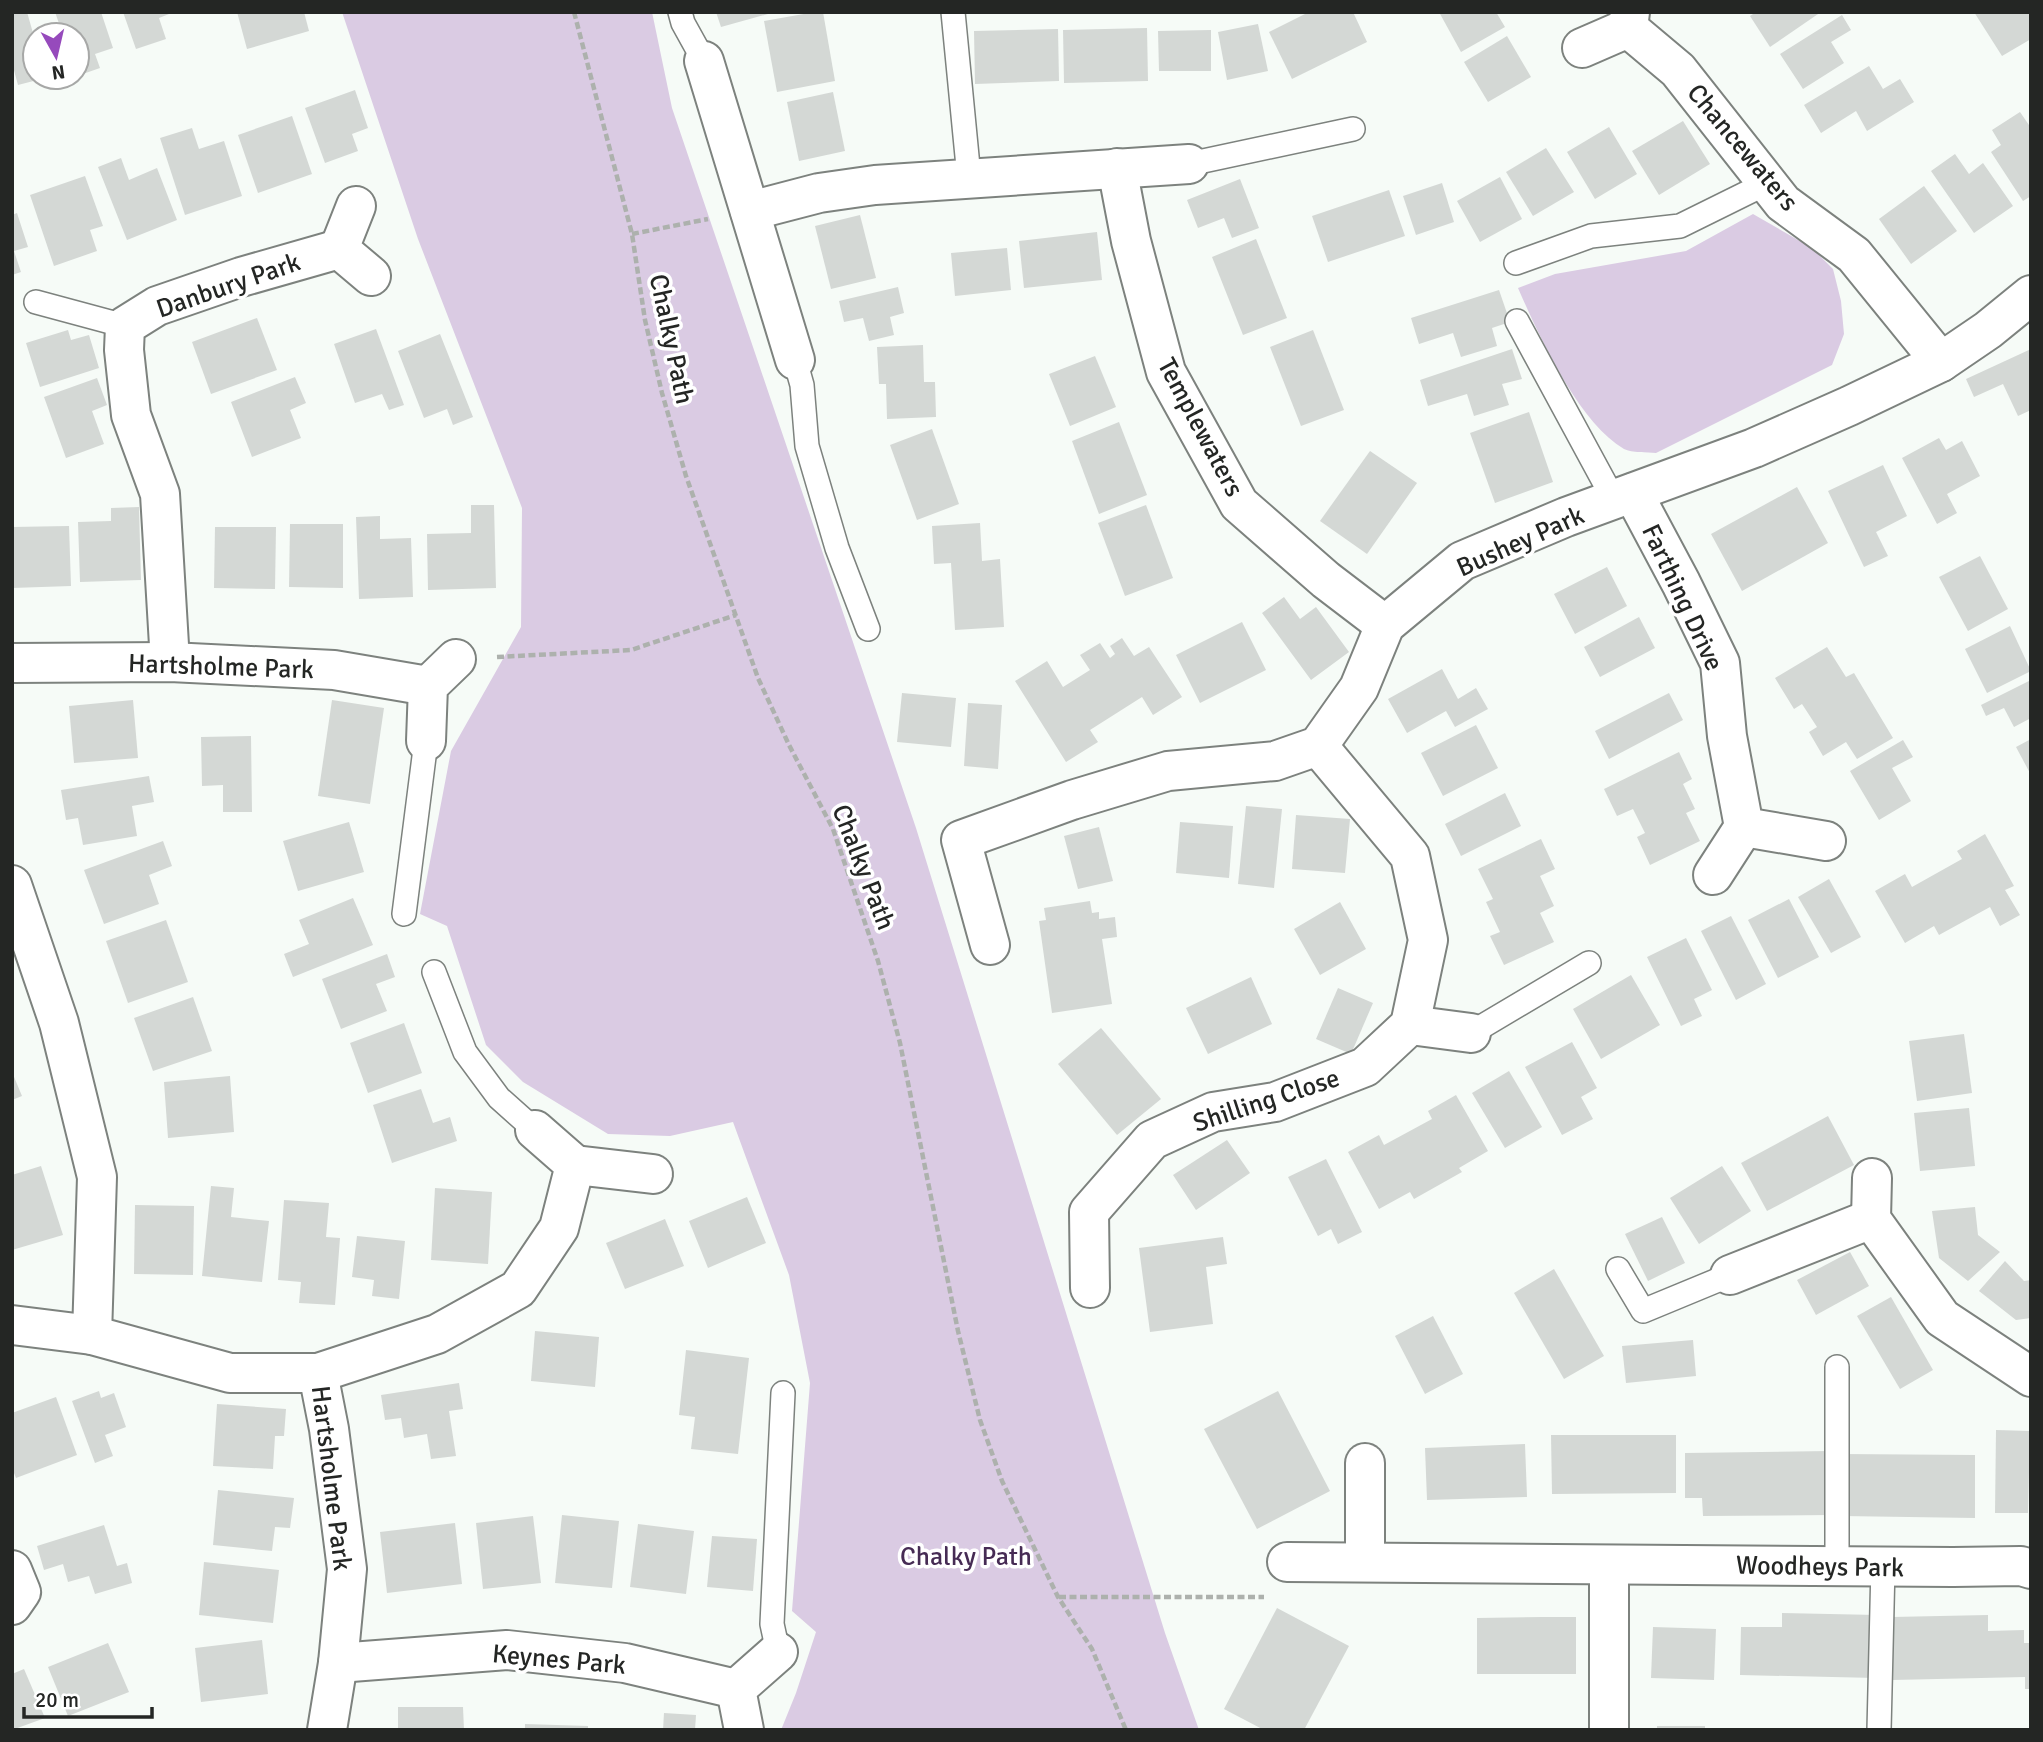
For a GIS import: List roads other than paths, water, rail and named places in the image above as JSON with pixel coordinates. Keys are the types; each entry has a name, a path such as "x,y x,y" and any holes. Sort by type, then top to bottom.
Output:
{"street":[{"name":"Chancewaters","path":"1582,48 1629,20 1678,69 1783,204 1854,255 1941,362"},
{"path":"704,61 795,360"},
{"path":"750,211 818,193 875,185 1189,163"},
{"name":"Templewaters","path":"1117,168 1131,240 1166,372 1239,504 1326,580 1385,625"},
{"path":"356,206 339,249 371,276"},
{"name":"Danbury Park","path":"170,662 160,494 131,415 124,351 125,326 157,306 241,277 339,249"},
{"name":"Bushey Park","path":"1318,746 1359,688 1385,625 1462,561 1566,517 1754,448 1849,406 1941,362 1988,330 2031,295"},
{"name":"Farthing Drive","path":"1624,497 1681,583 1720,663 1727,736 1744,827"},
{"path":"426,741 428,685 456,659"},
{"name":"Hartsholme Park","path":"12,663 170,662 334,670 428,685"},
{"path":"990,945 961,840 1072,800 1168,771 1276,761 1318,746 1410,856 1428,940 1410,1025 1471,1033"},
{"path":"1713,875 1744,827 1826,841"},
{"path":"12,885 59,1023 97,1177 92,1335"},
{"name":"Shilling Close","path":"1090,1289 1089,1213 1152,1140 1213,1112 1275,1102 1365,1068 1410,1025"},
{"path":"535,1129 575,1165 653,1174"},
{"path":"318,1373 437,1334 518,1289 559,1228 575,1165"},
{"path":"1872,1178 1871,1219 1942,1318 2031,1377"},
{"path":"1730,1275 1871,1219"},
{"name":"Hartsholme Park","path":"12,1325 92,1335 230,1373 318,1373 329,1429 347,1569 338,1663 327,1730"},
{"path":"1365,1463 1365,1561"},
{"name":"Woodheys Park","path":"1287,1562 2021,1566 2031,1569"},
{"path":"1609,1565 1609,1730"},
{"path":"12,1570 21,1592 12,1605"},
{"name":"Keynes Park","path":"338,1663 507,1650 625,1663 736,1689"},
{"path":"744,1730 736,1689 778,1652"}],"lane":[{"path":"680,12 683,23 704,61"},
{"path":"953,12 969,177"},
{"path":"1189,163 1353,129"},
{"path":"1516,263 1591,236 1680,226 1767,183"},
{"path":"36,302 125,326"},
{"path":"1517,321 1624,497"},
{"path":"795,360 802,384 807,446 837,548 868,629"},
{"path":"404,914 426,741"},
{"path":"1471,1033 1589,963"},
{"path":"434,972 465,1052 499,1098 535,1129"},
{"path":"1618,1269 1643,1311 1730,1275"},
{"path":"1837,1367 1837,1566"},
{"path":"778,1652 772,1624 783,1393"},
{"path":"1879,1730 1883,1566"}],"park label":[{"name":"Chalky Path","path":"966,1556"}]}
